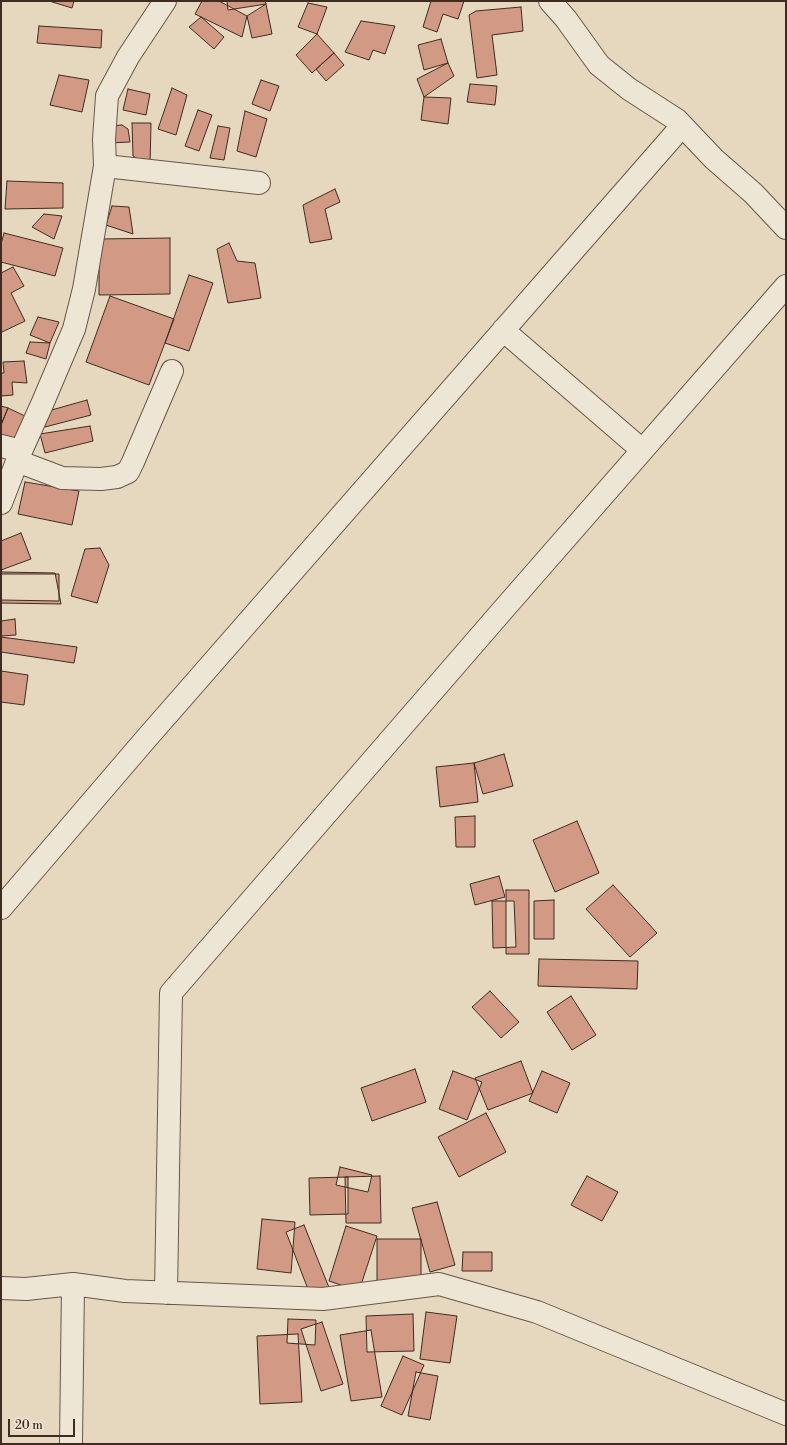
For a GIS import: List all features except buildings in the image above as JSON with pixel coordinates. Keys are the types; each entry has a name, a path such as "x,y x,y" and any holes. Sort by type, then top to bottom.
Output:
{"street":[{"path":"1,503 13,453 43,402 74,330 84,289 105,166 104,139 107,96 128,57 165,1"},
{"path":"550,1 566,19 599,65 629,90 677,120 714,159 753,193 786,228"},
{"path":"1,908 150,734 682,126"},
{"path":"105,166 259,184"},
{"path":"166,1293 171,993 786,286"},
{"path":"503,330 642,450"},
{"path":"13,453 62,478 101,479 117,477 128,472 172,372"},
{"path":"71,1444 73,1284"},
{"path":"1,1288 26,1289 73,1284 125,1292 324,1299 439,1284 537,1312 786,1414"}]}
